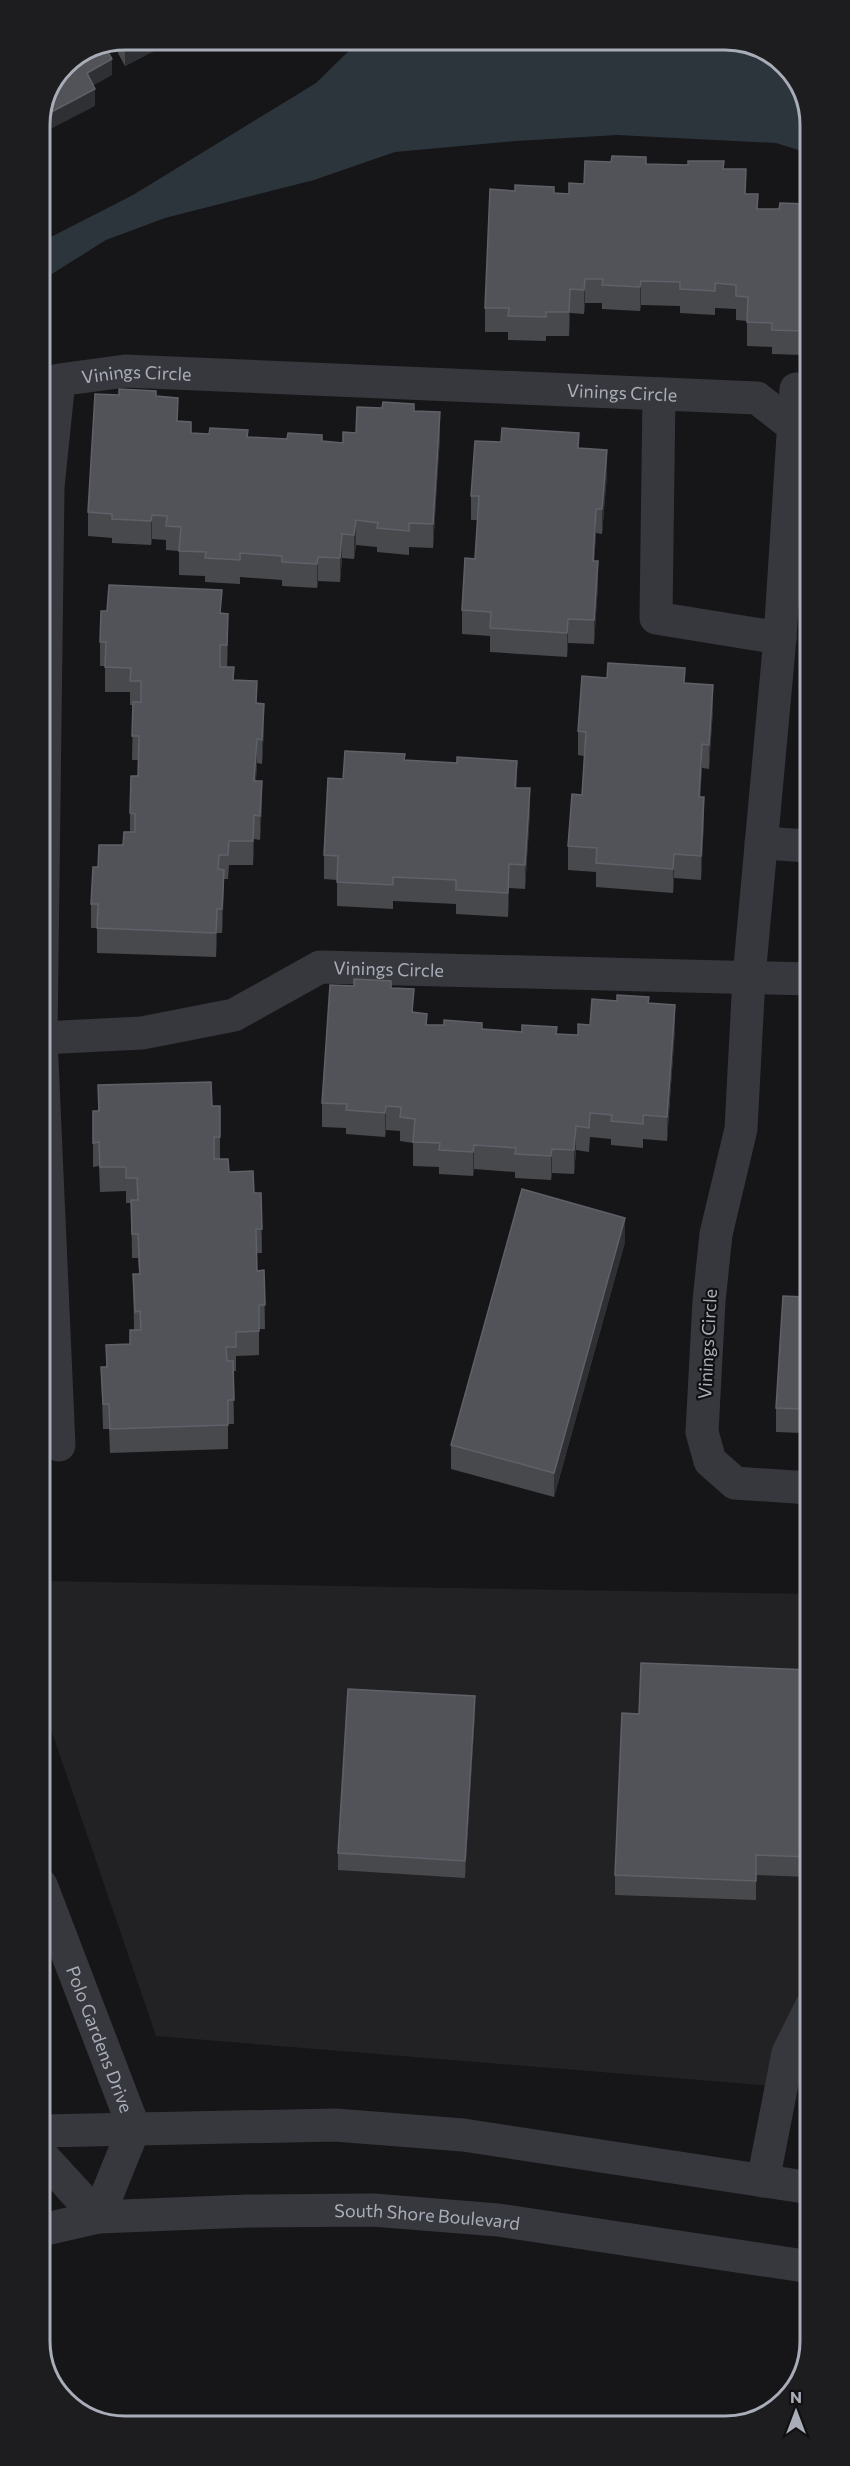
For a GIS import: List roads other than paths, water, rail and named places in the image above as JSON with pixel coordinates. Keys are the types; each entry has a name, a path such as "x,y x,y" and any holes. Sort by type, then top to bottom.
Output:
{"street":[{"name":"Vinings Circle","path":"50,468 59,380 125,371 757,398 793,426"},
{"name":"Vinings Circle","path":"796,389 780,638 749,977 741,1129 716,1234 709,1301 702,1432 710,1461 735,1484 800,1487"},
{"path":"659,394 656,618 780,638"},
{"path":"760,843 800,845"},
{"name":"Vinings Circle","path":"50,1038 142,1033 234,1015 320,967 800,979"},
{"name":"Vinings Circle","path":"50,1242 59,1445"},
{"name":"Polo Gardens Drive","path":"50,1909 134,2128 98,2217"},
{"path":"763,2181 788,2053 800,2029"},
{"path":"50,2131 335,2125 451,2134 800,2186"},
{"path":"50,2165 98,2217"},
{"name":"South Shore Boulevard","path":"50,2228 98,2217 248,2211 373,2210 498,2220 800,2265"}]}
